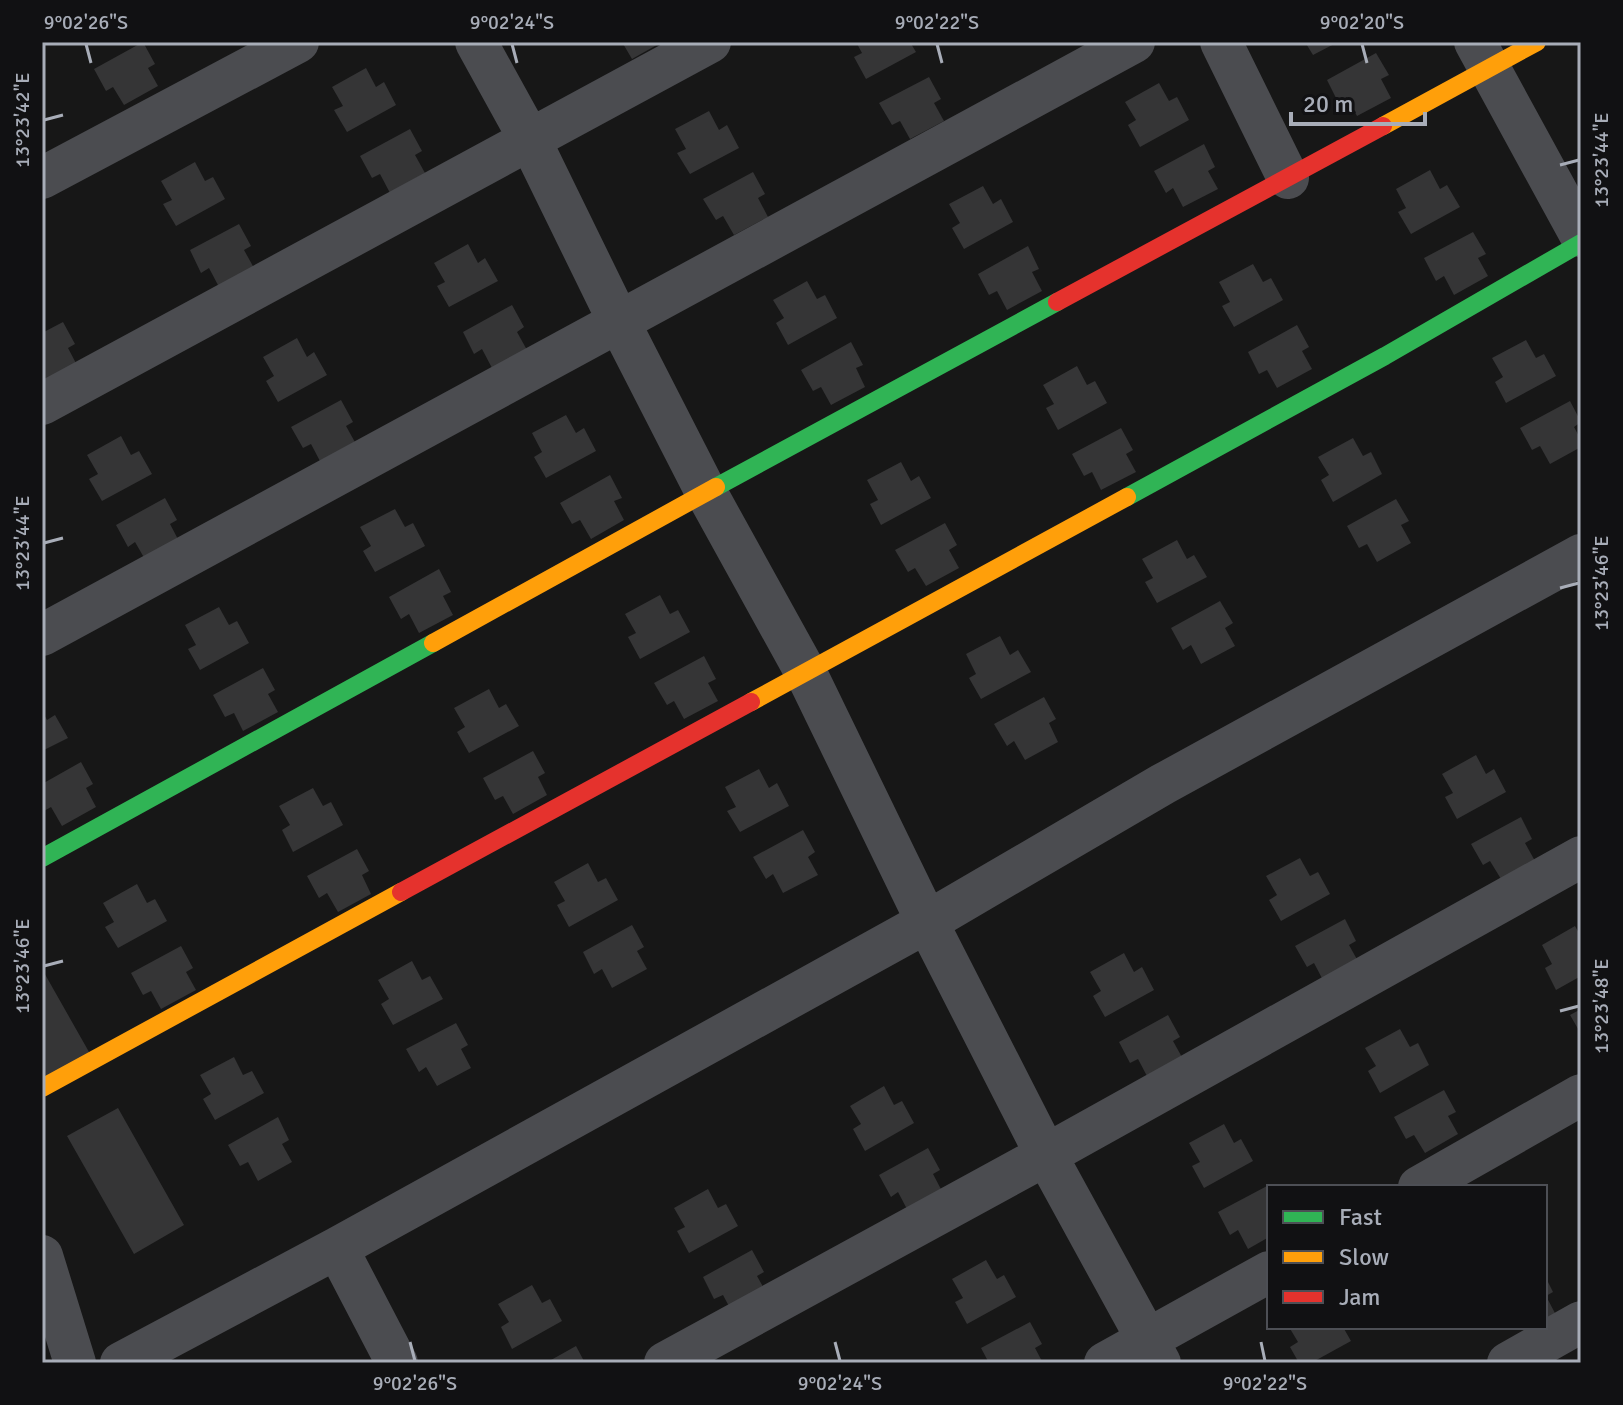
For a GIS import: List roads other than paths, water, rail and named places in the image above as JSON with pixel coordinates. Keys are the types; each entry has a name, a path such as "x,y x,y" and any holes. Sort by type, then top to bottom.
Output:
{"street":[{"path":"42,178 298,42"},
{"path":"476,42 530,140 706,492 806,673 927,922 1046,1155 1154,1352"},
{"path":"42,404 710,42"},
{"path":"42,635 1134,42"},
{"path":"1221,42 1288,178"},
{"path":"42,858 706,492 1288,178 1483,56 1537,42"},
{"path":"1483,56 1581,236"},
{"path":"42,1088 1371,364 1581,243"},
{"path":"121,1363 337,1248 927,922 1163,784 1581,555"},
{"path":"665,1363 1581,857"},
{"path":"1423,1185 1581,1095"},
{"path":"337,1248 397,1363"},
{"path":"42,1256 75,1363"},
{"path":"1105,1363 1154,1352 1267,1273"},
{"path":"1508,1363 1581,1322"}]}
